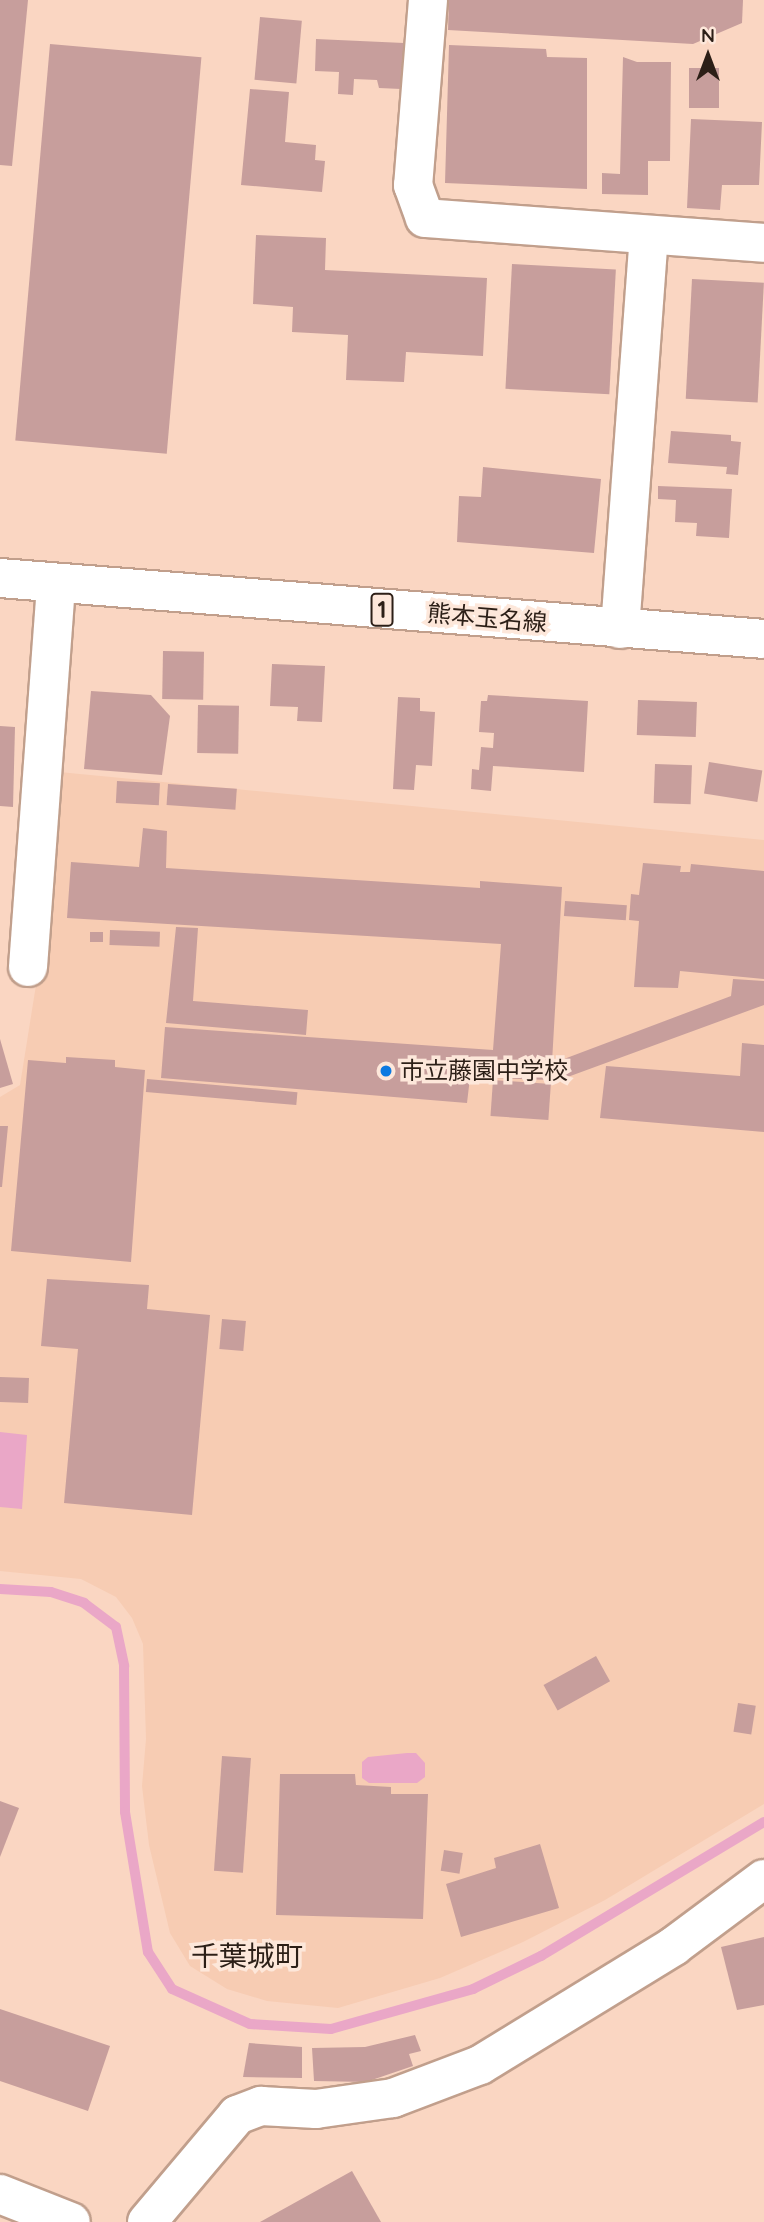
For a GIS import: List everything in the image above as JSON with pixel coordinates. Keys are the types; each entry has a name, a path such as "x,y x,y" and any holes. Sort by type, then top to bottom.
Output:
{"street":[{"path":"428,0 413,185 425,218 764,243"},
{"path":"620,629 649,235"},
{"name":"熊本玉名線","path":"0,578 764,639"},
{"path":"28,967 56,583"},
{"path":"147,2222 237,2115 261,2106 316,2109 393,2098 480,2065 674,1946 764,1879"},
{"path":"0,2194 71,2222"}],"shaded area":[{"path":"49,771 764,840 764,1804 605,1900 523,1942 440,1978 338,2008 267,2001 227,1989 190,1966 170,1933 149,1845 142,1786 146,1739 143,1644 132,1618 116,1597 81,1579 0,1571 0,1097 20,1085 36,985"},
{"path":"0,1432 27,1435 22,1509 0,1507"},
{"path":"416,1753 425,1763 425,1777 417,1783 369,1783 362,1778 362,1762 368,1757"}],"building":[{"path":"0,0 28,0 12,166 0,165"},
{"path":"449,0 743,0 742,23 693,44 448,30"},
{"path":"260,17 302,21 296,83 255,80"},
{"path":"316,39 404,43 401,89 379,88 377,80 354,79 353,95 338,94 339,72 315,71"},
{"path":"50,44 201,57 167,454 15,440"},
{"path":"449,45 546,49 547,57 587,58 587,189 445,183"},
{"path":"623,57 637,62 671,62 670,161 648,161 648,195 602,194 602,173 620,174"},
{"path":"689,68 719,68 719,108 689,108"},
{"path":"250,89 289,92 285,142 316,145 315,160 325,161 322,192 241,185"},
{"path":"691,119 762,122 759,185 722,185 720,210 687,208"},
{"path":"256,235 326,238 325,270 487,278 483,356 406,352 404,382 346,380 348,335 292,332 293,307 253,304"},
{"path":"512,264 616,269 609,394 505,389"},
{"path":"692,279 764,283 758,403 686,399"},
{"path":"671,431 731,435 731,441 741,442 738,475 726,474 727,467 668,463"},
{"path":"483,467 601,479 594,553 457,542 459,496 481,497"},
{"path":"658,486 732,489 729,538 696,536 697,523 675,522 676,500 658,499"},
{"path":"163,651 204,652 203,700 162,699"},
{"path":"272,664 325,666 322,722 297,721 298,707 270,706"},
{"path":"91,691 151,695 170,716 162,775 84,769"},
{"path":"488,695 588,701 584,772 493,766 491,791 471,789 472,769 479,770 481,747 493,748 494,733 479,732 481,701 487,701"},
{"path":"398,697 420,698 420,711 435,712 432,766 416,765 414,790 393,789"},
{"path":"638,700 697,702 696,737 637,735"},
{"path":"198,705 239,706 238,754 197,753"},
{"path":"0,726 15,727 13,807 0,806"},
{"path":"709,762 762,770 757,802 704,794"},
{"path":"655,764 692,765 691,804 654,803"},
{"path":"117,781 160,783 159,805 116,803"},
{"path":"168,784 237,789 235,810 167,805"},
{"path":"143,828 167,831 166,868 480,888 480,881 562,887 551,1080 494,1078 494,1070 471,1069 467,1103 161,1078 165,1027 493,1050 501,944 67,918 71,862 139,867"},
{"path":"643,863 681,866 680,872 690,872 691,864 764,871 764,979 680,971 678,988 634,987 639,921 629,920 631,894 639,895"},
{"path":"565,901 627,905 626,920 564,916"},
{"path":"176,927 198,928 193,1001 308,1010 306,1035 166,1023"},
{"path":"110,930 160,932 159,947 109,945"},
{"path":"90,932 103,932 103,942 90,942"},
{"path":"733,979 764,981 764,1005 554,1082 556,1062 731,996"},
{"path":"0,1039 13,1084 0,1088"},
{"path":"742,1043 764,1045 764,1132 600,1118 606,1066 740,1076"},
{"path":"66,1057 115,1060 115,1067 145,1070 131,1262 11,1251 28,1060 66,1063"},
{"path":"147,1079 297,1092 296,1105 146,1092"},
{"path":"493,1080 551,1084 548,1120 490,1116"},
{"path":"0,1126 8,1126 2,1187 0,1187"},
{"path":"47,1279 149,1285 147,1309 210,1315 192,1515 64,1503 78,1349 41,1346"},
{"path":"222,1319 246,1321 243,1351 219,1349"},
{"path":"0,1377 29,1378 28,1403 0,1402"},
{"path":"596,1656 610,1681 558,1710 544,1685"},
{"path":"738,1703 756,1706 751,1734 733,1732"},
{"path":"222,1756 251,1758 243,1873 214,1871"},
{"path":"280,1774 355,1774 356,1785 391,1787 391,1794 428,1794 423,1919 276,1915"},
{"path":"0,1801 19,1808 0,1857"},
{"path":"540,1844 559,1908 461,1937 446,1884 496,1868 494,1858"},
{"path":"444,1850 463,1853 459,1874 441,1871"},
{"path":"764,1937 764,2005 737,2010 721,1947"},
{"path":"0,2009 110,2046 88,2111 0,2081"},
{"path":"415,2035 421,2051 409,2054 413,2066 366,2082 314,2081 312,2048 365,2047"},
{"path":"249,2043 302,2047 302,2078 243,2077"},
{"path":"352,2171 381,2222 260,2222"}],"waterway":[{"path":"0,1589 51,1592 84,1603 116,1627 124,1666 125,1812 148,1952 172,1989 250,2024 331,2029 473,1989 541,1956 764,1822"}],"place":[{"name":"市立藤園中学校","path":"386,1071"}],"district":[{"name":"千葉城町","path":"247,1956"}]}
